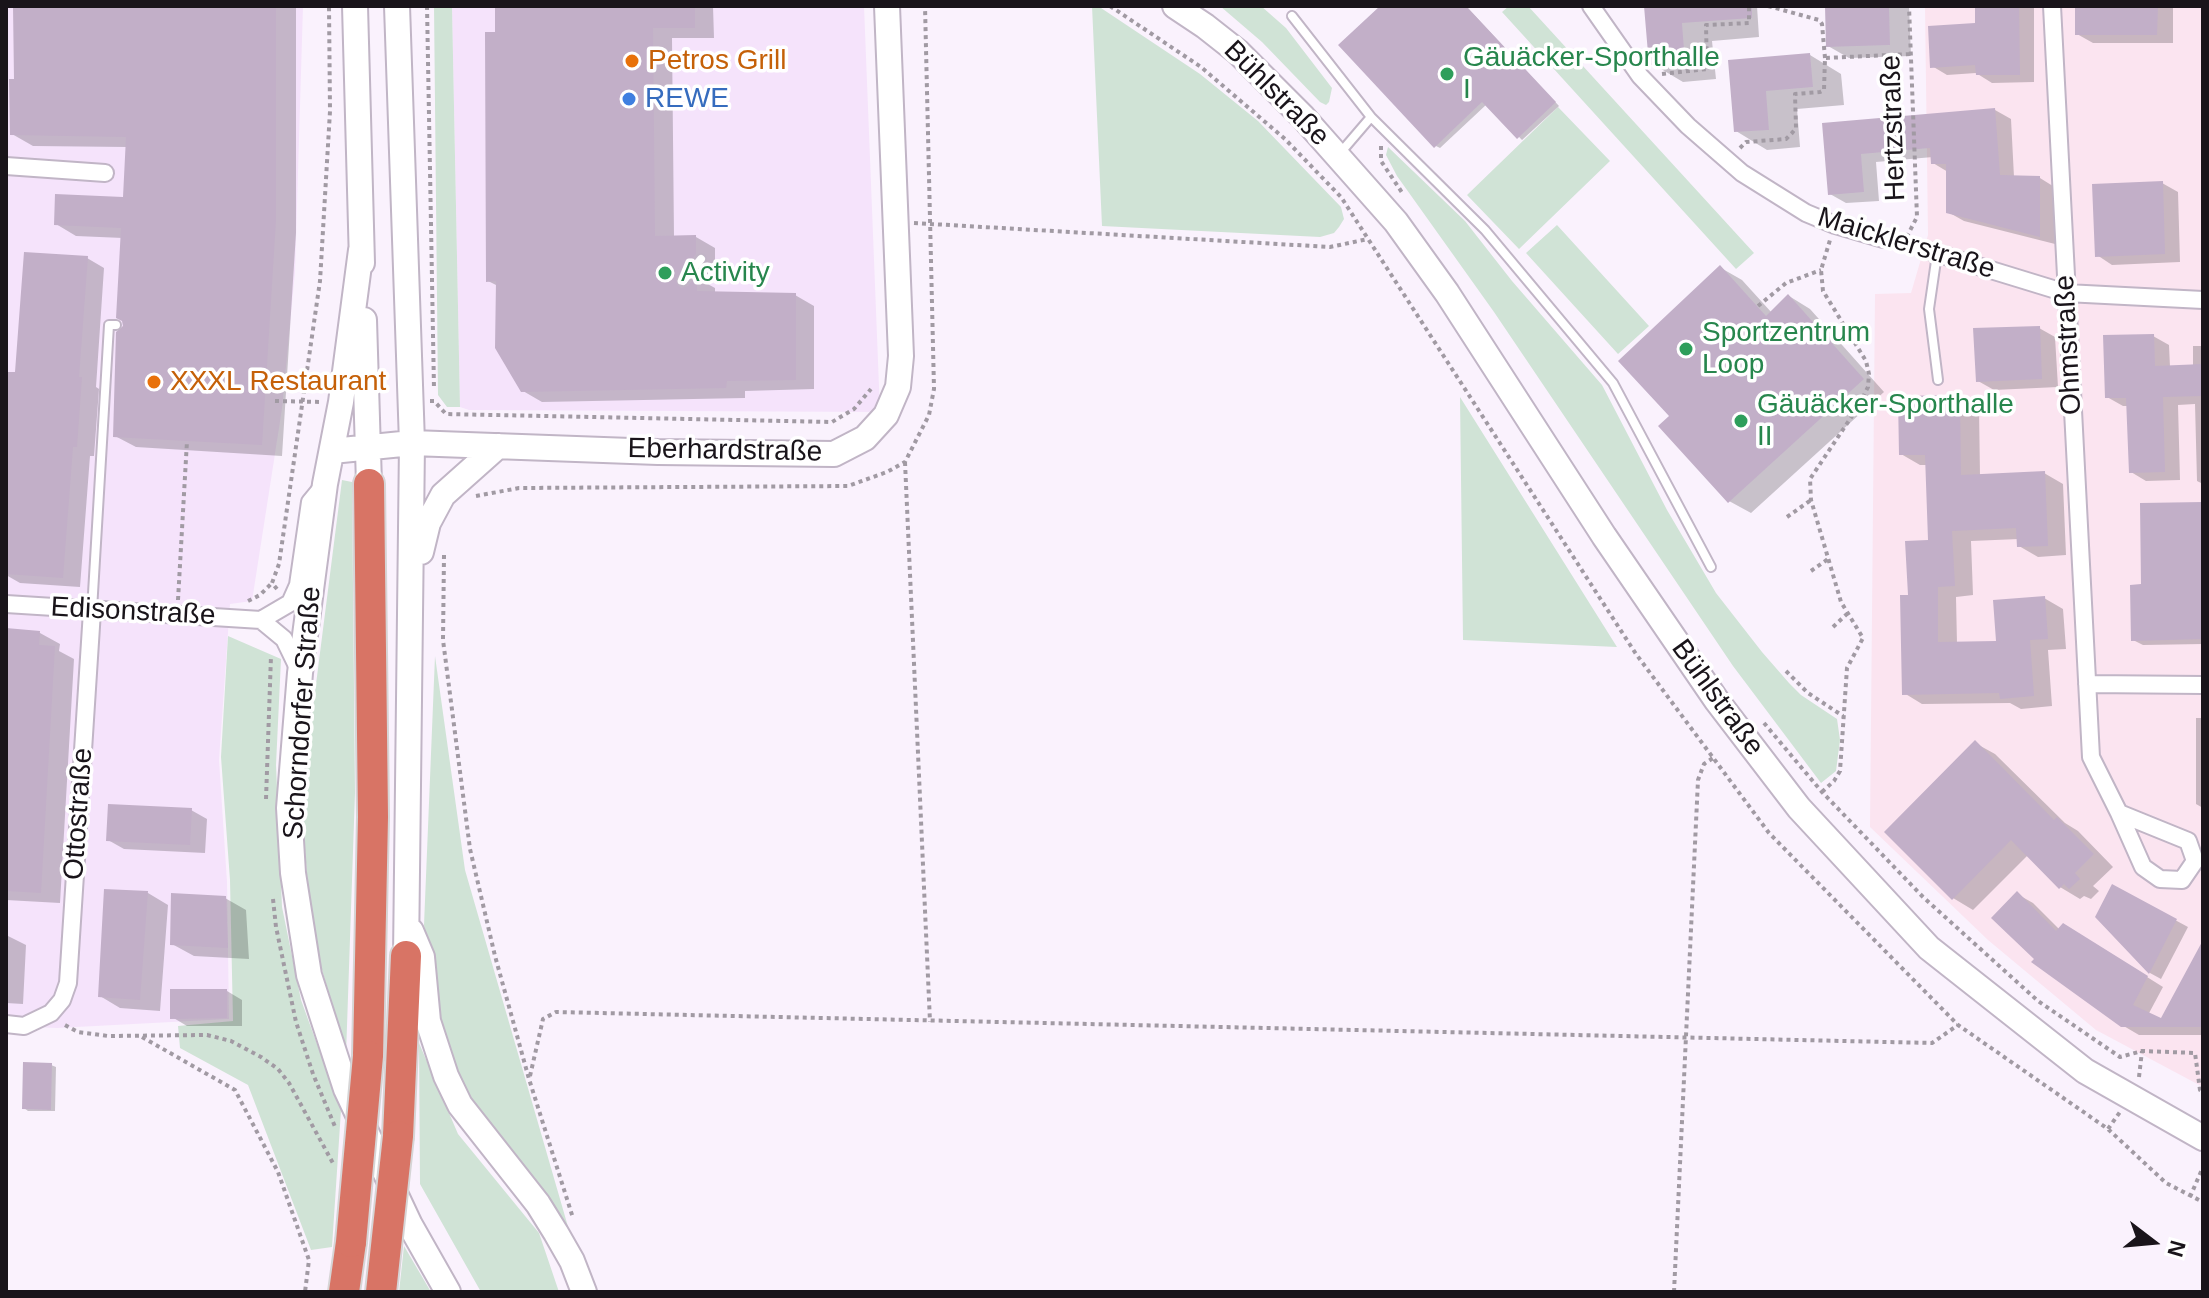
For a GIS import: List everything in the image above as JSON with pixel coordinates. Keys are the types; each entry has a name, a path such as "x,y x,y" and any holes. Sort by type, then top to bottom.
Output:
{"highway":[{"path":"344,1292 368,1056 373,832 369,484"},
{"path":"381,1292 398,1136 406,956"}],"main road":[{"path":"355,6 369,484"},
{"path":"397,6 412,443 406,956"},
{"name":"Eberhardstraße","path":"332,451 412,443 834,454 865,438 886,415 898,387 901,356 887,6"},
{"name":"Bühlstraße","path":"1175,6 1238,52 1303,117 1396,222 1447,293 1613,549 1717,701 1799,808 1929,948 2085,1071 2122,1095 2203,1138"},
{"name":"Schorndorfer Straße","path":"361,250 300,673 289,808 297,907 309,975 346,1089 410,1225 448,1292"},
{"path":"412,590 428,523 435,507 443,495 498,446"},
{"path":"407,921 422,957 428,1021 446,1076 460,1105 544,1213 572,1261 584,1292"}],"street":[{"name":"Maicklerstraße","path":"1591,6 1640,76 1727,161 1774,195 1835,225 1883,239"},
{"name":"Ohmstraße","path":"2052,6 2091,757 2143,867 2160,879 2182,880 2195,861 2188,841 2119,813"},
{"path":"6,166 105,173"},
{"name":"Maicklerstraße","path":"1933,252 2066,293 2203,300"},
{"path":"300,673 284,639 261,620 290,603 298,585 310,502 325,484"},
{"name":"Edisonstraße","path":"6,604 261,620"},
{"name":"Ottostraße","path":"51,1013 62,1000 68,983 92,611"},
{"path":"2087,684 2203,685"},
{"path":"6,1024 24,1026 51,1013"}],"lane":[{"name":"Bühlstraße","path":"1292,16 1371,117 1485,230 1613,383 1711,567"},
{"name":"Bühlstraße","path":"1337,156 1371,117"},
{"path":"1933,252 1929,309 1938,380"},
{"path":"683,281 701,259"},
{"path":"92,611 109,325 116,325"}],"path":[{"path":"290,603 272,583 279,564 320,281 330,111 329,6"},
{"path":"427,6 434,401 446,414 832,422 854,409 871,389"},
{"path":"925,6 934,389 929,415 905,462 930,1022"},
{"path":"1640,76 1707,69 1706,25 1749,23 1749,6"},
{"path":"1727,161 1746,142 1786,139 1796,128 1795,94 1824,90 1822,24 1819,20 1768,6"},
{"name":"Hertzstraße","path":"1903,244 1917,217 1909,6"},
{"path":"1825,58 1911,54"},
{"path":"1364,125 1381,144 1381,161 1405,198"},
{"path":"896,223 1330,247 1368,238"},
{"path":"1822,792 1840,771 1847,668 1863,638 1841,602 1811,500 1810,479 1868,387 1866,361 1823,291 1821,270 1835,225"},
{"name":"Maicklerstraße","path":"1883,239 1933,252"},
{"path":"1758,306 1786,283 1821,270"},
{"path":"275,401 303,402"},
{"path":"179,591 187,441"},
{"path":"467,499 519,488 848,486 905,462"},
{"path":"1787,517 1811,500"},
{"path":"444,555 443,640 470,849 529,1079 577,1229"},
{"path":"1811,571 1828,559"},
{"path":"1833,627 1848,613"},
{"path":"1786,671 1808,693 1843,716"},
{"path":"1760,720 1822,792 1923,897 2038,1001 2120,1057 2142,1051 2203,1052"},
{"path":"1674,1292 1698,780 1704,764 1713,758"},
{"path":"529,1079 543,1019 556,1012 1932,1043 1958,1025"},
{"path":"51,1013 59,1022 78,1032 108,1036 207,1035 231,1041 261,1057 278,1069 289,1083 339,1174"},
{"path":"139,1036 235,1090 278,1172 309,1260 305,1292"},
{"path":"2195,1053 2200,1090 2203,1092"},
{"path":"2190,1197 2203,1167"}],"shaded area":[{"path":"6,6 303,6 295,272 282,409 252,601 230,604 219,760 227,882 229,1019 57,1028 6,1026"},
{"path":"452,6 864,6 880,412 469,410 460,407"},
{"path":"1925,6 2203,6 2203,1087 2096,1030 1988,940 1870,827 1875,294 1911,293 1928,235"}],"green space":[{"path":"434,6 452,6 460,407 447,407 438,395"},
{"path":"1092,6 1098,6 1200,74 1258,121 1341,207 1344,219 1334,233 1320,237 1102,226"},
{"path":"1220,6 1261,6 1286,28 1332,88 1329,102 1326,105 1320,102 1262,42"},
{"path":"1509,6 1528,6 1754,253 1736,269 1502,12"},
{"path":"1558,107 1610,161 1519,249 1467,195"},
{"path":"1388,147 1465,221 1602,385 1667,510 1716,593 1789,683 1837,719 1840,740 1836,771 1821,783 1733,666 1494,312 1397,176 1386,155"},
{"path":"1557,225 1649,326 1618,354 1526,253"},
{"path":"1460,397 1617,647 1463,640"},
{"path":"342,480 352,482 355,793 346,1055 312,934 301,802"},
{"path":"228,636 281,659 276,765 282,907 301,1000 341,1110 332,1247 311,1250 248,1085 180,1048 178,1026 233,1021 230,880 221,757"},
{"path":"435,656 465,870 573,1244 465,1096 437,1025 424,925"},
{"path":"419,1043 458,1134 539,1233 559,1292 481,1292 420,1184"},
{"path":"404,1246 431,1292 399,1292"}],"building":[{"path":"13,6 276,6 276,220 262,445 113,437 116,332 123,326 122,321 116,318 121,228 54,225 55,194 123,197 126,137 10,135 9,79 14,79"},
{"path":"495,6 695,6 695,28 653,28 655,236 696,235 696,254 676,279 681,288 688,286 697,275 697,291 796,293 796,380 727,381 726,388 521,392 495,348 496,281 486,282 485,32 495,32"},
{"name":"Gäuäcker-Sporthalle I","path":"1380,6 1466,6 1556,102 1517,139 1482,102 1434,148 1338,45"},
{"path":"1644,6 1752,6 1752,18 1682,23 1685,62 1649,65"},
{"path":"1825,6 1889,6 1890,45 1826,47"},
{"path":"1975,6 2019,6 2020,75 1976,75 1975,65 1930,68 1928,26 1975,23"},
{"path":"2075,6 2158,6 2157,35 2075,35"},
{"path":"1810,53 1813,87 1766,91 1769,130 1734,132 1728,60"},
{"path":"1995,108 2000,175 2040,176 2040,237 1946,213 1946,164 1931,164 1930,148 1861,154 1864,192 1828,195 1822,123"},
{"path":"2163,181 2165,254 2095,257 2092,184"},
{"path":"24,252 88,256 77,447 73,447 63,578 6,574 6,372 15,372"},
{"path":"1720,265 1766,316 1788,294 1864,379 1728,503 1658,426 1669,416 1618,361"},
{"path":"2040,326 2042,379 1976,382 1973,328"},
{"path":"2154,334 2155,366 2203,364 2203,396 2163,397 2165,472 2129,473 2126,398 2105,398 2103,335"},
{"path":"1960,395 1961,475 2045,471 2048,546 2017,547 2016,528 1952,531 1955,586 1938,587 1938,642 1996,641 1993,600 2045,596 2048,639 2030,640 2034,696 2000,699 1999,693 1902,695 1900,595 1908,595 1905,541 1928,540 1925,455 1899,455 1898,396"},
{"path":"2203,502 2203,639 2131,641 2130,585 2141,584 2140,503"},
{"path":"6,628 40,631 39,645 55,646 41,893 6,891"},
{"path":"1975,740 2054,820 2057,817 2094,854 2075,873 2080,879 2069,889 2064,884 2059,889 2011,840 1952,900 1884,832"},
{"path":"108,804 192,808 190,845 106,841"},
{"path":"2112,884 2177,919 2149,974 2095,917"},
{"path":"104,889 148,891 140,1000 98,997"},
{"path":"2017,891 2056,931 2063,923 2148,976 2133,1005 2161,1018 2203,940 2203,1027 2121,1027 2031,962 2034,959 1991,918"},
{"path":"171,893 226,896 228,948 170,945"},
{"path":"170,989 227,989 227,1018 170,1019"},
{"path":"23,1062 52,1063 51,1110 22,1109"}],"place":[{"name":"Petros Grill","path":"632,61"},
{"name":"Gäuäcker-Sporthalle I","path":"1447,74"},
{"name":"REWE","path":"629,99"},
{"name":"Activity","path":"665,273"},
{"name":"Sportzentrum Loop","path":"1686,349"},
{"name":"XXXL Restaurant","path":"154,382"},
{"name":"Gäuäcker-Sporthalle II","path":"1741,421"}]}
